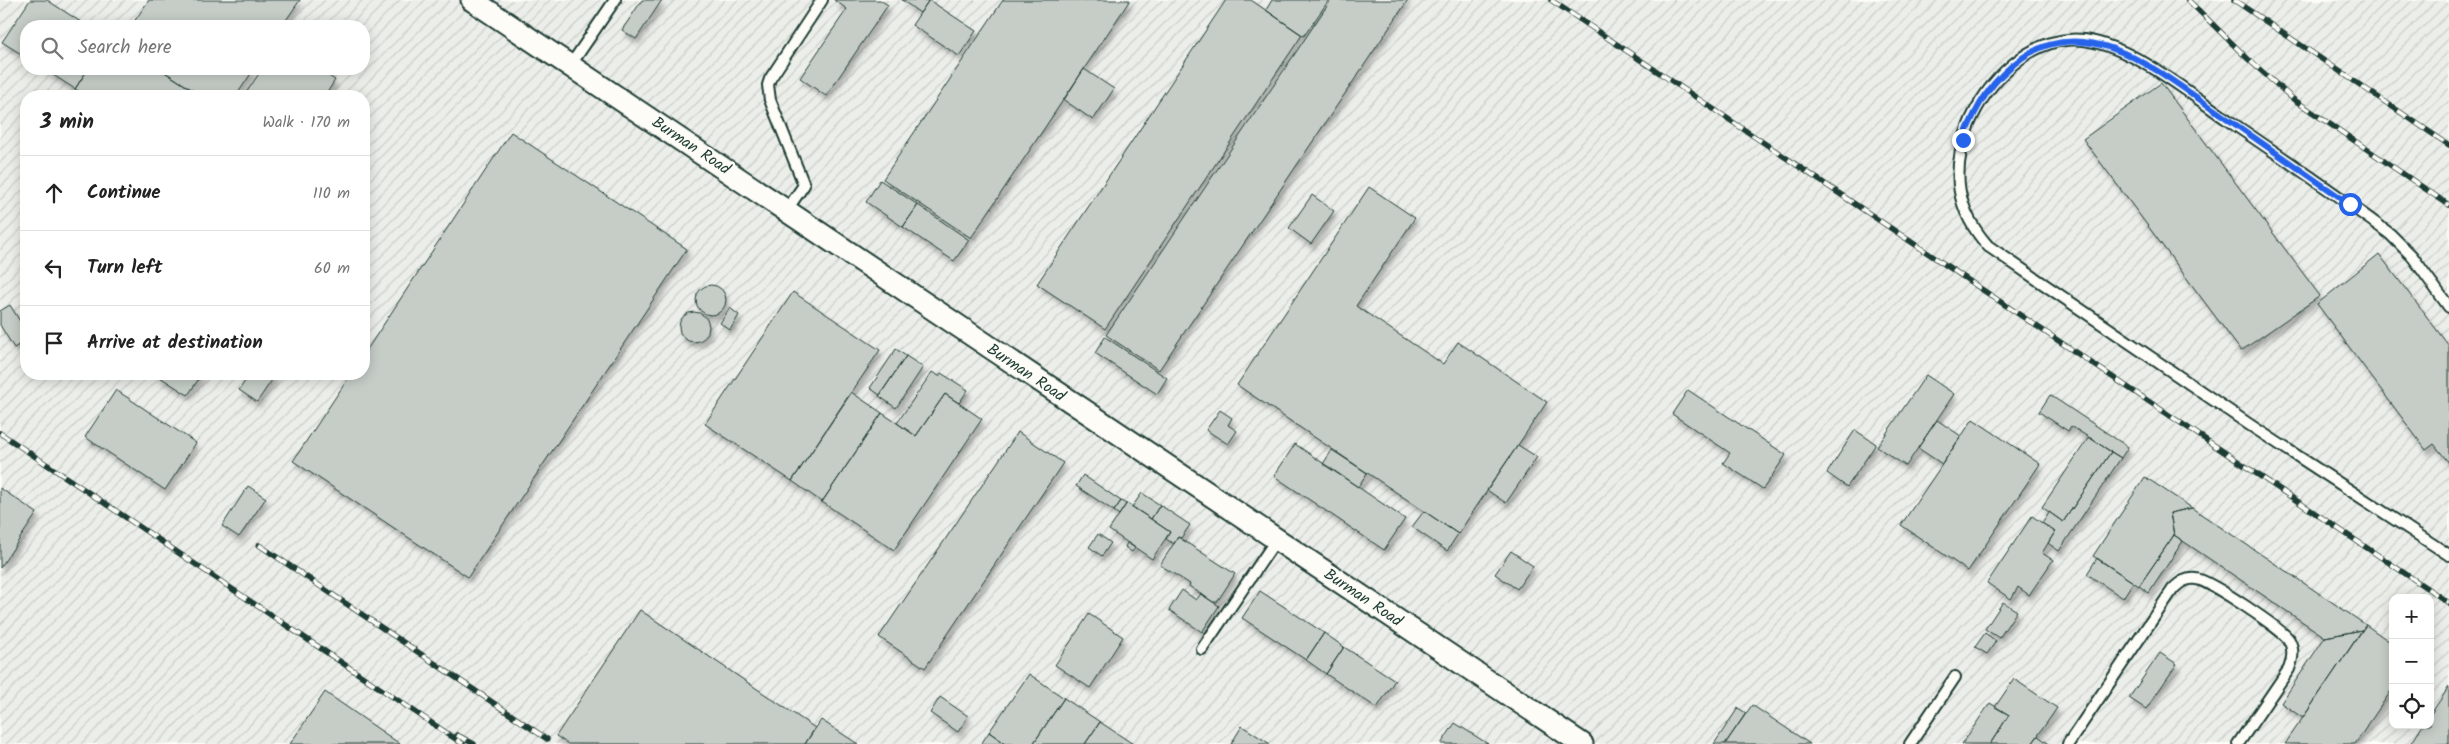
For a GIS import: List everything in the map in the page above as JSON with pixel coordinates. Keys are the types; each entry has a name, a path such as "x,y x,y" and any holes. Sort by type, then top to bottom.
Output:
{"street":[{"name":"Burman Road","path":"472,0 1582,744"}],"lane":[{"path":"570,66 615,0"},
{"path":"786,211 804,185 770,100 768,86 775,70 822,0"},
{"path":"2449,307 2412,256 2390,234 2168,79 2120,51 2104,45 2084,40 2068,40 2030,53 2006,70 1988,89 1972,116 1963,140 1958,162 1961,199 1977,233 1988,246 2250,425 2449,555"},
{"path":"1202,649 1276,540"},
{"path":"2068,744 2173,589 2187,579 2196,579 2211,584 2281,632 2292,645 2292,662 2289,669 2238,744"},
{"path":"1910,744 1955,677"}],"shaded area":[{"path":"0,0 2444,0 2449,4 2449,744 0,744"}],"building":[{"path":"30,0 47,0 78,20 20,20 20,53 2,42"},
{"path":"149,0 300,0 286,20 135,20"},
{"path":"642,0 662,0 636,39 622,30"},
{"path":"834,0 880,0 888,5 826,96 800,78 847,9"},
{"path":"902,0 929,0 920,13"},
{"path":"929,0 976,31 959,56 912,25"},
{"path":"1003,0 1130,0 971,238 883,179"},
{"path":"1226,0 1251,0 1302,35 1105,329 1037,284"},
{"path":"1272,0 1329,0 1304,36 1266,10"},
{"path":"1331,0 1408,0 1159,370 1106,335"},
{"path":"1084,69 1114,89 1093,120 1064,100"},
{"path":"53,75 84,75 75,89"},
{"path":"84,75 169,75 193,90 77,90 75,89"},
{"path":"169,75 250,75 240,90 193,90"},
{"path":"258,75 327,75 335,80 329,90 248,90"},
{"path":"2161,83 2320,296 2241,351 2083,139"},
{"path":"511,132 687,249 468,577 293,461 347,380 370,380 370,345"},
{"path":"880,180 918,205 903,227 866,202"},
{"path":"1369,187 1415,218 1356,306 1443,364 1458,342 1547,402 1458,534 1237,385"},
{"path":"1312,195 1334,211 1311,244 1289,228"},
{"path":"918,205 969,240 954,261 903,227"},
{"path":"2379,254 2449,346 2449,463 2434,444 2426,450 2317,304"},
{"path":"711,285 722,289 726,300 722,311 711,315 700,311 696,300 700,289"},
{"path":"793,292 880,350 792,481 705,424"},
{"path":"10,305 20,321 20,344 14,348 0,325 0,311"},
{"path":"730,308 739,315 730,330 720,323"},
{"path":"694,312 705,316 709,327 705,338 694,342 683,338 679,327 683,316"},
{"path":"1105,337 1167,378 1157,394 1095,353"},
{"path":"896,349 906,356 880,395 870,388"},
{"path":"906,356 923,367 896,408 879,396"},
{"path":"932,372 939,376 941,373 968,390 959,403 945,394 916,436 897,423"},
{"path":"1926,375 1954,394 1906,466 1877,447"},
{"path":"164,380 198,380 188,395"},
{"path":"246,380 272,380 257,402 239,390"},
{"path":"116,390 196,443 165,490 85,437"},
{"path":"1688,390 1786,455 1763,489 1723,463 1730,453 1672,414"},
{"path":"851,392 882,413 822,502 792,481"},
{"path":"945,394 982,419 894,550 822,502 882,413 916,436"},
{"path":"2050,395 2128,447 2121,458 2071,426 2068,431 2039,412"},
{"path":"1220,410 1232,418 1228,425 1237,431 1228,444 1206,430"},
{"path":"1973,419 2040,464 1968,571 1901,525"},
{"path":"1937,420 1961,436 1942,464 1918,448"},
{"path":"1855,430 1876,444 1847,487 1827,473"},
{"path":"1018,432 1063,463 925,668 879,637"},
{"path":"2089,437 2111,452 2063,522 2042,507"},
{"path":"1295,444 1405,519 1384,550 1274,476"},
{"path":"1518,445 1537,457 1506,503 1487,490"},
{"path":"1332,450 1367,473 1358,487 1323,464"},
{"path":"2111,452 2121,458 2059,551 2048,543 2055,532 2042,523 2049,512 2063,522"},
{"path":"1083,475 1121,501 1114,511 1076,486"},
{"path":"2145,477 2192,508 2170,513 2174,535 2139,586 2093,556"},
{"path":"248,486 266,498 239,537 222,526"},
{"path":"0,488 37,513 0,568"},
{"path":"1142,493 1160,505 1151,519 1132,507"},
{"path":"1121,501 1126,504 1119,515 1114,511"},
{"path":"1127,503 1170,532 1152,559 1109,530"},
{"path":"1160,505 1190,525 1174,544 1166,539 1170,532 1151,519"},
{"path":"2192,508 2366,625 2362,630 2325,637 2174,535 2170,513"},
{"path":"1424,511 1458,534 1447,551 1412,527"},
{"path":"2032,516 2055,532 2042,553 2053,560 2029,595 2018,587 2011,599 1987,583"},
{"path":"1098,534 1111,543 1102,556 1089,547"},
{"path":"2174,535 2183,541 2149,593 2139,586"},
{"path":"1178,537 1235,574 1217,602 1213,602 1189,586 1190,584 1160,565"},
{"path":"1127,543 1135,548 1132,552 1125,547"},
{"path":"1511,551 1533,566 1517,589 1495,574"},
{"path":"2097,558 2133,582 2123,598 2087,574"},
{"path":"1182,590 1196,600 1201,594 1219,606 1202,632 1169,610"},
{"path":"1260,591 1324,633 1306,660 1242,618"},
{"path":"2003,602 2017,611 1999,638 1985,629"},
{"path":"640,610 815,728 805,744 568,744 556,736"},
{"path":"1089,614 1123,637 1090,688 1055,665"},
{"path":"2366,625 2389,641 2389,694 2355,744 2285,744"},
{"path":"2362,630 2303,718 2281,703 2325,637"},
{"path":"1324,633 1344,647 1326,674 1306,660"},
{"path":"1985,633 1996,641 1987,654 1975,647"},
{"path":"1344,647 1395,680 1377,708 1326,674"},
{"path":"2160,653 2177,664 2146,709 2129,698"},
{"path":"1029,674 1064,698 1033,744 1006,744 989,732"},
{"path":"2014,679 2057,708 2032,744 1990,744 2009,715 1995,707"},
{"path":"2449,687 2449,744 2411,744 2420,729 2434,729 2434,709"},
{"path":"325,692 400,744 290,744"},
{"path":"940,697 968,716 958,732 930,713"},
{"path":"1064,698 1100,722 1085,744 1033,744"},
{"path":"1990,703 2009,715 1990,744 1962,744"},
{"path":"1752,705 1810,744 1725,744"},
{"path":"1738,708 1746,713 1725,744 1714,744"},
{"path":"821,720 858,744 805,744"},
{"path":"1100,722 1133,744 1085,744"},
{"path":"1455,723 1488,744 1441,744"},
{"path":"1242,726 1270,744 1231,744"},
{"path":"989,732 1006,744 981,744"},
{"path":"2038,736 2048,743 2048,744 2032,744"}],"railway":[{"path":"1551,0 2449,603"},
{"path":"2188,0 2248,59 2293,99 2449,205"},
{"path":"2234,0 2449,145"},
{"path":"0,433 463,744"},
{"path":"259,545 547,739"},
{"path":"457,735 474,744"}],"route":[{"path":"1963,140 1972,116 1988,89 2006,70 2030,53 2051,44 2068,40 2084,40 2120,51 2168,79 2350,204"}]}
